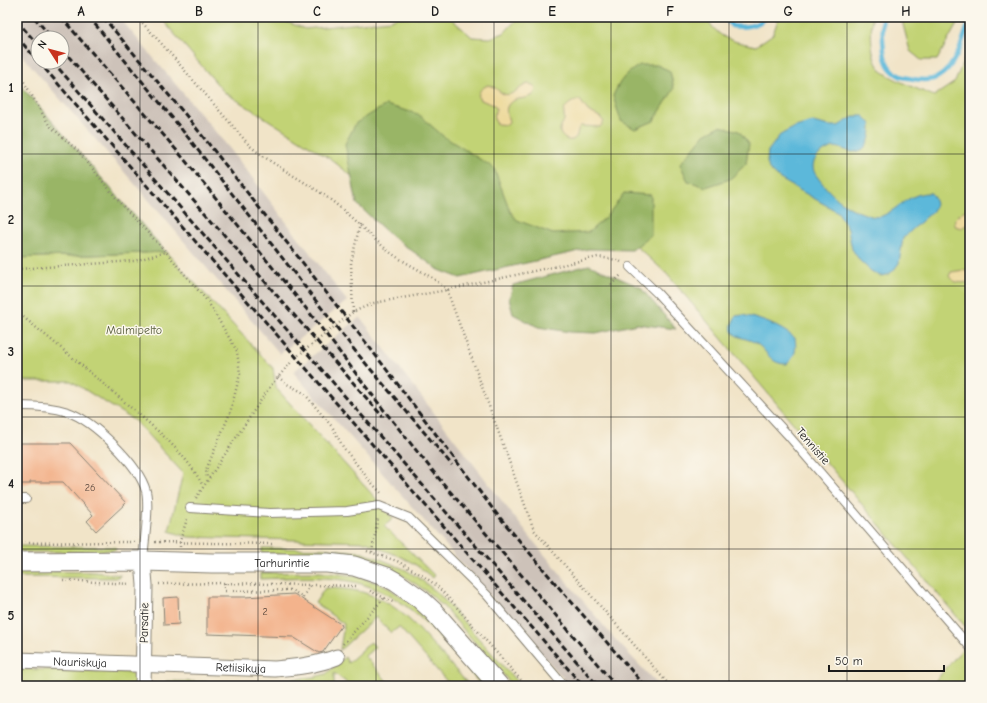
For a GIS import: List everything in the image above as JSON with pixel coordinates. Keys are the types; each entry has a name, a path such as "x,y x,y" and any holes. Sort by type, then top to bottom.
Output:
{"street":[{"name":"Tarhurintie","path":"17,562 143,561 340,564 354,566 396,582 420,599 433,611 499,686"},
{"name":"Parsatie","path":"143,561 145,585 143,686"},
{"name":"Retiisikuja","path":"144,663 275,669 311,666 337,657"},
{"name":"Nauriskuja","path":"17,660 144,663"}],"lane":[{"name":"Tennistie","path":"630,267 657,293 787,434 970,647"},
{"path":"20,406 44,406 69,412 86,422 111,441 133,466 146,489 148,503 143,561"},
{"path":"17,499 26,499"},
{"path":"190,508 270,513 347,511 379,506 409,518 487,595 564,686"}],"path":[{"path":"137,17 250,146 264,158 324,195 360,224 390,252 439,282 447,290 534,530 670,686"},
{"path":"17,72 49,124 79,152 121,204 166,252 208,302 237,351 240,374 230,413 206,470 207,480"},
{"path":"353,312 351,264 360,224"},
{"path":"17,269 134,261 166,252"},
{"path":"17,312 57,344 172,444 195,471 203,486 271,385 295,358 353,312 374,303 447,290 598,257 617,260 630,267"},
{"path":"278,377 287,384 304,393 333,428 343,447 370,481 401,515"},
{"path":"372,552 379,506"},
{"path":"17,543 180,541 190,508"},
{"path":"60,580 145,585 225,583 356,586 397,605"},
{"path":"225,583 225,591 290,590 302,598 311,584"},
{"path":"276,584 277,590"},
{"path":"337,657 336,651 384,598"}],"shaded area":[{"path":"17,17 119,17 230,149 347,301 280,354 147,198 35,70 70,70 70,30 30,30 30,65 17,50"},
{"path":"360,317 529,536 613,637 659,686 570,686 293,372"}],"green space":[{"path":"160,17 274,17 305,29 391,20 397,17 449,17 472,37 490,38 504,33 519,17 706,17 716,31 721,35 733,41 756,46 773,34 779,17 872,17 871,37 874,57 879,68 896,79 934,96 955,82 970,44 970,632 666,273 635,245 591,244 468,271 332,160 224,92"},
{"path":"901,17 961,17 937,60 921,60 910,51"},
{"path":"640,65 657,65 670,71 674,89 654,121 635,129 621,121 613,96 618,86 630,71"},
{"path":"17,81 166,252 17,258"},
{"path":"386,105 418,114 443,136 494,168 510,211 517,220 553,234 589,232 607,216 624,193 651,195 651,235 632,250 588,249 460,278 439,270 390,235 357,204 345,144 356,123"},
{"path":"720,126 739,131 749,144 746,164 730,179 706,187 688,181 680,164 705,134"},
{"name":"Malmipelto","path":"166,252 273,368 276,388 380,503 393,519 384,526 435,576 433,578 410,562 367,542 188,537 169,531 183,473 135,421 71,381 17,381 17,258"},
{"path":"589,265 640,287 676,329 637,324 596,333 570,332 538,327 513,314 509,299 513,285"},
{"path":"17,546 115,547 116,550 93,552 17,552"},
{"path":"262,548 328,549 360,552 406,570 438,593 521,686 513,686 443,606 426,591 402,575 287,555 262,553"},
{"path":"17,571 94,572 120,576 115,578 17,577"},
{"path":"320,572 356,576 384,585 423,611 490,686 482,686 420,617 402,603 383,592 361,584 327,578 308,577 260,579 260,573"},
{"path":"325,588 362,592 374,596 394,607 419,629 470,686 451,686 399,627 391,633 376,617 340,650 344,624 315,603"},
{"path":"970,640 970,686 931,686"},
{"path":"371,642 375,647 365,656 391,686 351,686 334,673 334,686 166,686 166,681 259,683 314,677 326,674 345,657 348,663"},
{"path":"17,667 22,669 129,672 134,674 136,677 136,686 17,686"}],"sand":[{"path":"528,84 533,85 536,88 535,93 532,96 514,100 510,103 507,107 509,123 507,125 497,124 494,119 496,108 494,105 479,99 479,92 488,85 494,87 502,93 509,94"},
{"path":"576,100 580,100 588,111 600,117 604,122 600,127 579,127 576,138 570,140 562,136 560,129 564,120 565,108"},
{"path":"965,210 970,211 970,223 961,228 955,226 954,223 956,218"},
{"path":"970,269 970,282 956,282 949,276 951,272"}],"water":[{"path":"855,116 864,116 871,124 868,143 862,149 852,152 834,147 824,151 815,159 813,167 814,171 826,188 837,199 857,211 878,217 888,213 911,198 924,193 931,193 936,204 933,211 903,238 899,263 893,271 887,275 880,276 871,271 860,261 852,249 848,229 838,212 780,179 769,169 767,162 768,151 780,135 795,127 813,122 829,126 838,126"},
{"path":"743,315 770,324 795,338 795,353 787,364 776,362 754,342 734,334 732,331 733,321 736,316"}],"building":[{"path":"17,443 70,443 126,503 96,531 87,521 93,515 63,482 30,482 30,484 17,484"},
{"path":"294,594 342,625 323,652 319,653 293,637 207,634 207,597 245,597"},
{"path":"178,597 179,624 164,625 163,598"}],"waterway":[{"path":"724,17 732,26 741,27 750,26 766,17"},
{"path":"882,17 884,50 889,67 901,76 923,80 934,79 950,67 962,43 970,19"}],"railway":[{"path":"34,17 45,30"},
{"path":"61,17 179,153 309,312 383,409 436,475 616,686"},
{"path":"89,17 179,126 356,352 452,465"},
{"path":"103,17 189,119 367,344 496,513 645,686"},
{"path":"17,21 30,36"},
{"path":"17,37 30,52"},
{"path":"70,58 383,417"},
{"path":"46,70 583,686"},
{"path":"60,70 598,686"}]}
